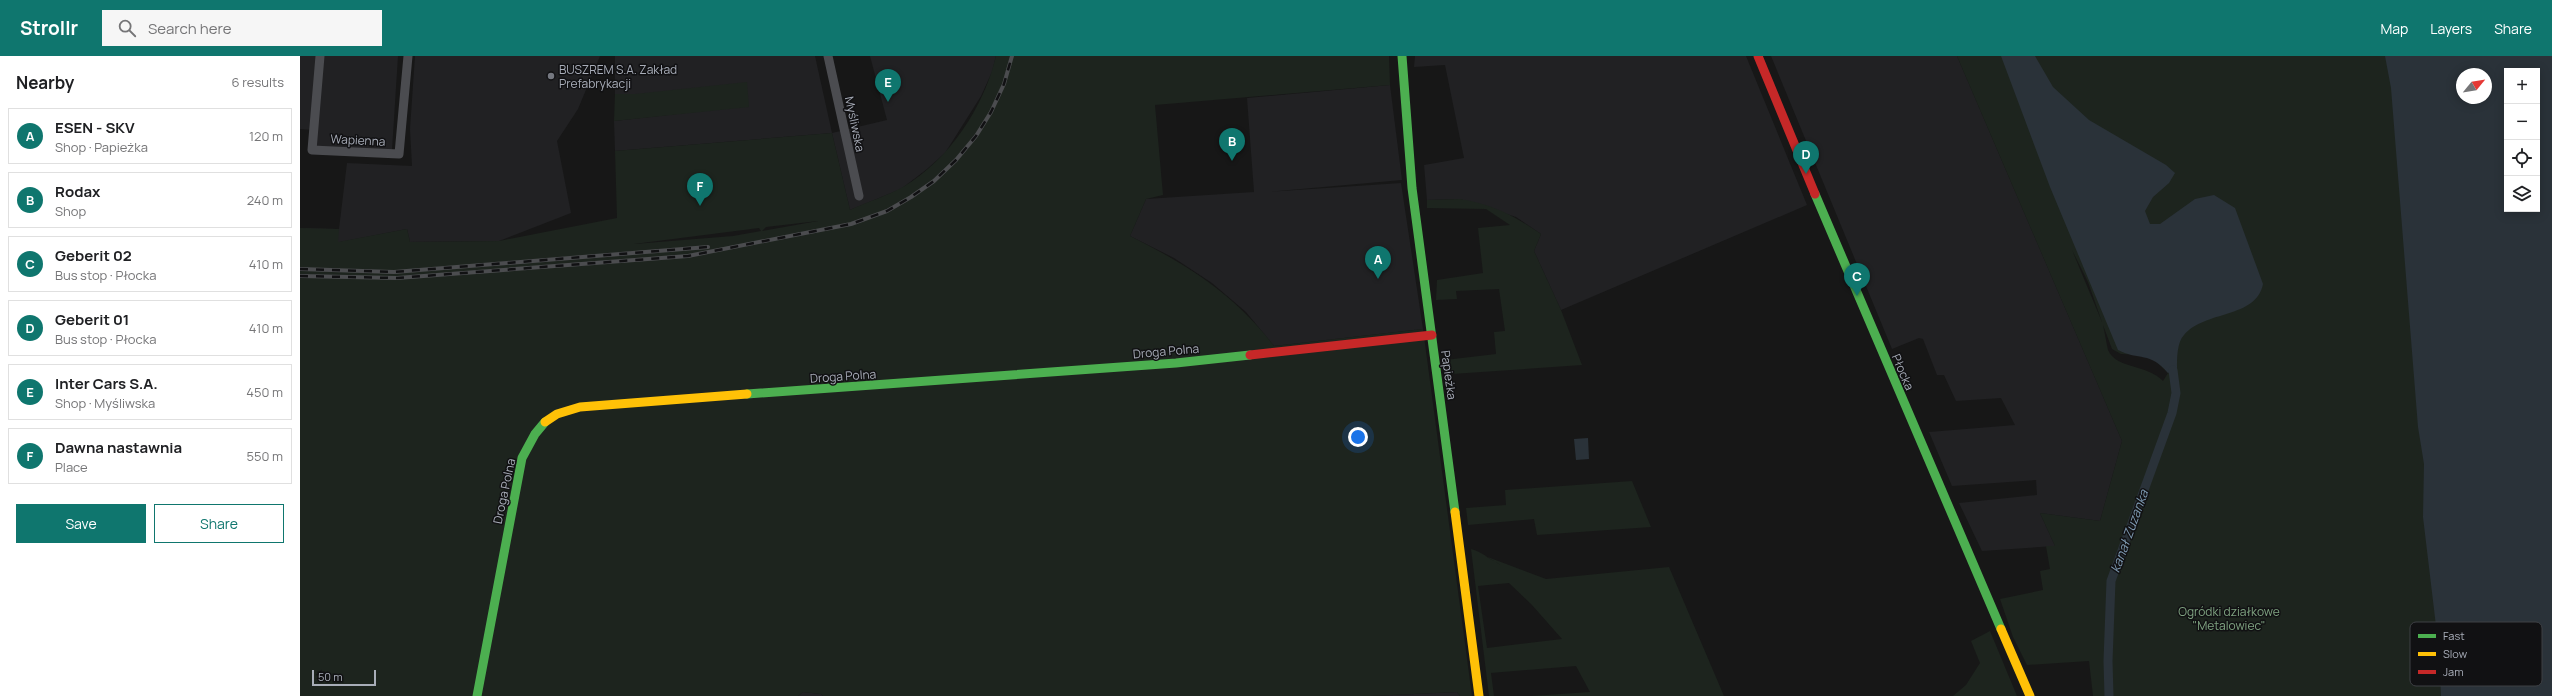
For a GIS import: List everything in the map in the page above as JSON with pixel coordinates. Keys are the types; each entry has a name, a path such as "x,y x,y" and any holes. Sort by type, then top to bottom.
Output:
{"street":[{"name":"Wapienna","path":"320,56 312,150 399,154 408,56"},
{"name":"Myśliwska","path":"828,56 858,196"},
{"name":"Papieżka","path":"1402,56 1412,188 1479,696"},
{"name":"Płocka","path":"1758,56 1860,303 2030,696"},
{"name":"Droga Polna","path":"477,696 522,458 538,426 549,416 563,410 601,405 1176,363 1432,335"}],"shaded area":[{"path":"300,56 319,56 313,130 300,129"},
{"path":"324,56 398,56 392,150 315,147"},
{"path":"415,56 600,56 578,109 557,141 571,213 499,241 410,242 407,229 340,242 465,290 300,228 339,229 347,163 412,166 410,129"},
{"path":"615,56 815,56 832,133 615,151 614,121 749,106 615,94"},
{"path":"870,56 996,56 992,72 981,96 945,153 901,189 850,210 832,133 887,120"},
{"path":"1415,56 1746,56 1807,205 1561,310 1534,251 1541,234 1516,217 1460,199 1427,200 1424,165 1464,158 1445,65 1414,67"},
{"path":"1771,56 1957,56 2122,441 2100,521 2040,513 2055,546 1982,551 1959,503 2037,495 2036,480 1952,486 1929,432 2015,425 2001,398 1956,401 1944,375 1937,375 1923,339 1919,338 1892,349"},
{"path":"2001,56 2035,56 2053,87 2089,120 2166,165 2175,173 2169,183 2153,197 2145,211 2150,224 2160,224 2195,199 2214,195 2235,208 2263,284 2258,295 2251,303 2240,309 2204,321 2193,327 2184,335 2178,350 2177,368 2168,373 2162,366 2150,359 2118,350 2050,187"},
{"path":"2385,56 2552,56 2552,696 2441,696 2441,686 2542,686 2542,622 2436,622 2423,517 2424,464 2418,427 2391,88"},
{"path":"1390,85 1402,180 1266,192 1401,183 1423,329 1274,346 1246,312 1212,283 1174,258 1130,236 1146,199 1254,192 1247,98"},
{"path":"1588,438 1589,459 1576,460 1574,439"},
{"path":"803,692 821,694 823,696 798,696"},
{"path":"1457,692 1460,696 1371,696"}],"green space":[{"path":"996,56 1389,56 1390,85 1155,105 1163,195 1146,199 1130,236 1171,258 1209,282 1243,311 1274,346 1423,329 1472,696 1460,696 1457,692 1371,696 823,696 821,694 803,692 798,696 300,696 300,228 339,229 338,242 407,229 410,242 499,241 617,218 615,151 832,133 850,210 903,187 920,176 935,162 949,147 973,113 983,94","holes":["818,221 762,231 766,227","759,228 761,231 733,236 634,244"]},
{"name":"Ogródki działkowe \"Metalowiec\"","path":"1957,56 2552,56 2552,696 2093,696 2089,661 2027,665 2013,637 2000,599 2043,590 2040,571 2050,569 2046,546 2055,546 2040,513 2100,521 2122,441","holes":["2072,250 2088,282 2102,322","2103,325 2112,349 2121,354 2144,355 2155,360 2168,373 2163,381 2149,372 2125,364 2112,356 2108,350"]},
{"path":"747,82 749,107 614,121 615,94 635,94"},
{"path":"1460,199 1483,204 1503,212 1541,234 1534,251 1561,310 1582,365 1452,374 1445,360 1496,354 1494,332 1505,331 1499,289 1456,291 1457,299 1436,300 1437,280 1483,273 1478,228 1510,225 1486,209 1427,208 1427,200"},
{"path":"1632,481 1651,527 1537,535 1534,519 1468,525 1466,508 1506,505 1505,490"},
{"path":"1471,549 1487,557 1546,579 1669,567 1724,696 1531,696 1590,692 1576,666 1491,673 1494,696 1489,696","holes":["1509,583 1532,605 1562,639 1487,648 1478,586"]},
{"path":"1990,631 2017,696 1953,696 1966,685 1980,663 1971,641"}],"waterway":[{"name":"kanał Zuzanka","path":"2109,696 2108,661 2111,581 2172,413 2176,393 2173,370"}],"railway":[{"path":"300,276 397,278 688,256 851,224 887,211 911,197 934,181 956,160 976,136 991,112 1004,84 1012,56"},
{"path":"300,269 394,272 708,247"}],"traffic: fast":[{"path":"1402,56 1412,188 1455,512"},
{"path":"1815,194 2001,629"},
{"path":"747,394 1176,363 1250,355"},
{"path":"477,696 522,458 535,434 545,422"}],"traffic: slow":[{"path":"545,422 557,414 580,407 747,394"},
{"path":"1455,512 1479,696"},
{"path":"2001,629 2030,696"}],"traffic: jam":[{"path":"1758,56 1815,194"},
{"path":"1250,355 1432,335"}],"place":[{"name":"BUSZREM S.A. Zakład Prefabrykacji","path":"551,76"},
{"name":"Inter Cars S.A.","path":"888,102"},
{"name":"Rodax","path":"1232,161"},
{"name":"Geberit 01","path":"1806,174"},
{"name":"Dawna nastawnia","path":"700,206"},
{"name":"ESEN - SKV","path":"1378,279"},
{"name":"Geberit 02","path":"1857,296"}]}
